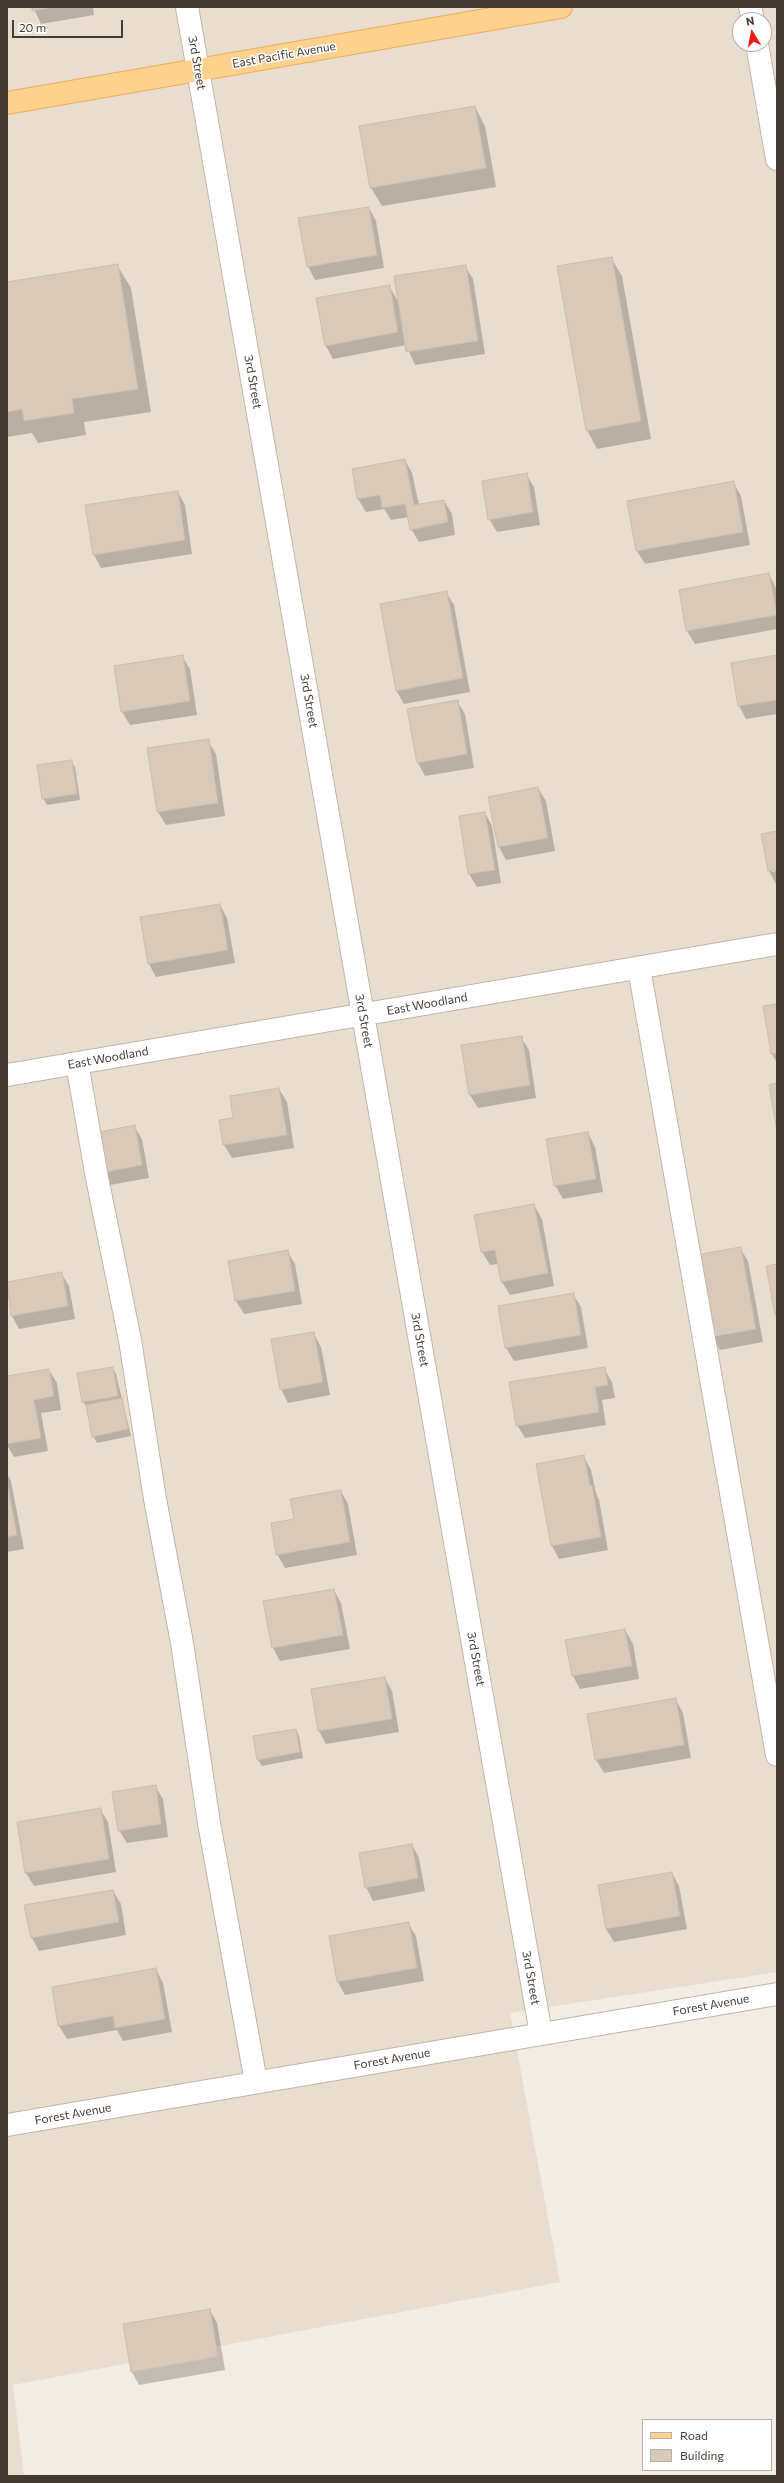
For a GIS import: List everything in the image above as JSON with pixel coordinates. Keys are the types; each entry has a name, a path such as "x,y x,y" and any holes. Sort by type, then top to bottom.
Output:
{"main road":[{"name":"East Pacific Avenue","path":"7,102 560,7"}],"street":[{"name":"3rd Street","path":"188,7 541,2034"},
{"path":"758,52 777,158"},
{"name":"East Woodland","path":"7,1075 777,944"},
{"path":"639,968 777,1755"},
{"path":"77,1063 97,1178 130,1340 155,1499 182,1643 209,1823 256,2082"},
{"name":"Forest Avenue","path":"7,2125 777,1994"}],"shaded area":[{"path":"7,7 777,7 777,1972 510,2013 560,2282 13,2385 24,2476 7,2476"}],"building":[{"path":"32,7 55,7 32,11"},
{"path":"475,106 486,168 370,188 359,126"},
{"path":"369,207 377,255 307,267 298,218"},
{"path":"612,257 641,421 586,431 557,266"},
{"path":"118,264 138,389 72,399 74,413 24,421 22,409 7,412 7,282"},
{"path":"466,265 478,341 406,352 394,276"},
{"path":"390,285 398,332 325,346 316,298"},
{"path":"405,459 414,505 444,500 448,522 410,530 405,504 382,508 380,495 357,499 352,469"},
{"path":"527,473 533,512 488,520 482,481"},
{"path":"734,481 743,532 636,551 627,501"},
{"path":"178,491 185,540 93,555 85,505"},
{"path":"769,573 777,615 686,631 679,590"},
{"path":"447,591 463,678 396,691 380,604"},
{"path":"183,655 190,701 121,712 114,666"},
{"path":"777,655 777,700 738,706 731,663"},
{"path":"458,700 467,754 417,763 407,709"},
{"path":"209,739 218,803 157,812 147,748"},
{"path":"72,760 77,794 42,799 37,765"},
{"path":"538,787 548,838 498,847 488,797"},
{"path":"485,812 495,870 468,874 459,816"},
{"path":"777,831 777,870 768,871 761,834"},
{"path":"220,904 228,950 148,964 140,917"},
{"path":"777,1004 777,1053 771,1054 763,1006"},
{"path":"522,1036 530,1085 469,1095 461,1045"},
{"path":"777,1083 777,1131 769,1085"},
{"path":"279,1088 287,1135 223,1145 219,1120 233,1118 230,1096"},
{"path":"135,1125 142,1165 101,1173 94,1133"},
{"path":"588,1132 596,1179 554,1186 546,1139"},
{"path":"534,1204 548,1273 501,1282 495,1250 481,1252 474,1215"},
{"path":"741,1247 756,1329 711,1337 696,1255"},
{"path":"288,1250 295,1291 235,1301 228,1261"},
{"path":"777,1264 777,1315 775,1315 766,1266"},
{"path":"62,1272 68,1306 11,1316 7,1282"},
{"path":"574,1293 581,1335 505,1348 498,1306"},
{"path":"314,1332 323,1382 280,1390 271,1339"},
{"path":"113,1367 118,1396 82,1402 77,1373"},
{"path":"605,1367 608,1385 595,1387 599,1412 516,1426 509,1382"},
{"path":"49,1369 54,1396 34,1400 41,1438 7,1444 7,1376"},
{"path":"122,1398 128,1429 92,1437 86,1405"},
{"path":"584,1455 590,1486 592,1485 601,1537 551,1546 536,1464"},
{"path":"7,1482 17,1535 7,1537"},
{"path":"341,1490 350,1542 276,1555 271,1523 294,1519 290,1499"},
{"path":"334,1589 343,1635 272,1648 263,1601"},
{"path":"625,1629 632,1666 572,1676 565,1640"},
{"path":"385,1677 392,1719 318,1731 311,1689"},
{"path":"676,1698 684,1745 595,1760 587,1714"},
{"path":"296,1729 300,1752 257,1760 253,1736"},
{"path":"156,1785 161,1824 118,1831 112,1792"},
{"path":"101,1808 109,1859 25,1873 17,1822"},
{"path":"412,1844 418,1878 365,1888 359,1853"},
{"path":"672,1872 680,1916 606,1929 598,1885"},
{"path":"113,1890 119,1922 31,1938 24,1905"},
{"path":"409,1922 417,1968 337,1982 329,1936"},
{"path":"156,1968 165,2019 115,2028 113,2016 58,2026 52,1987"},
{"path":"210,2309 218,2357 131,2372 123,2324"}]}
